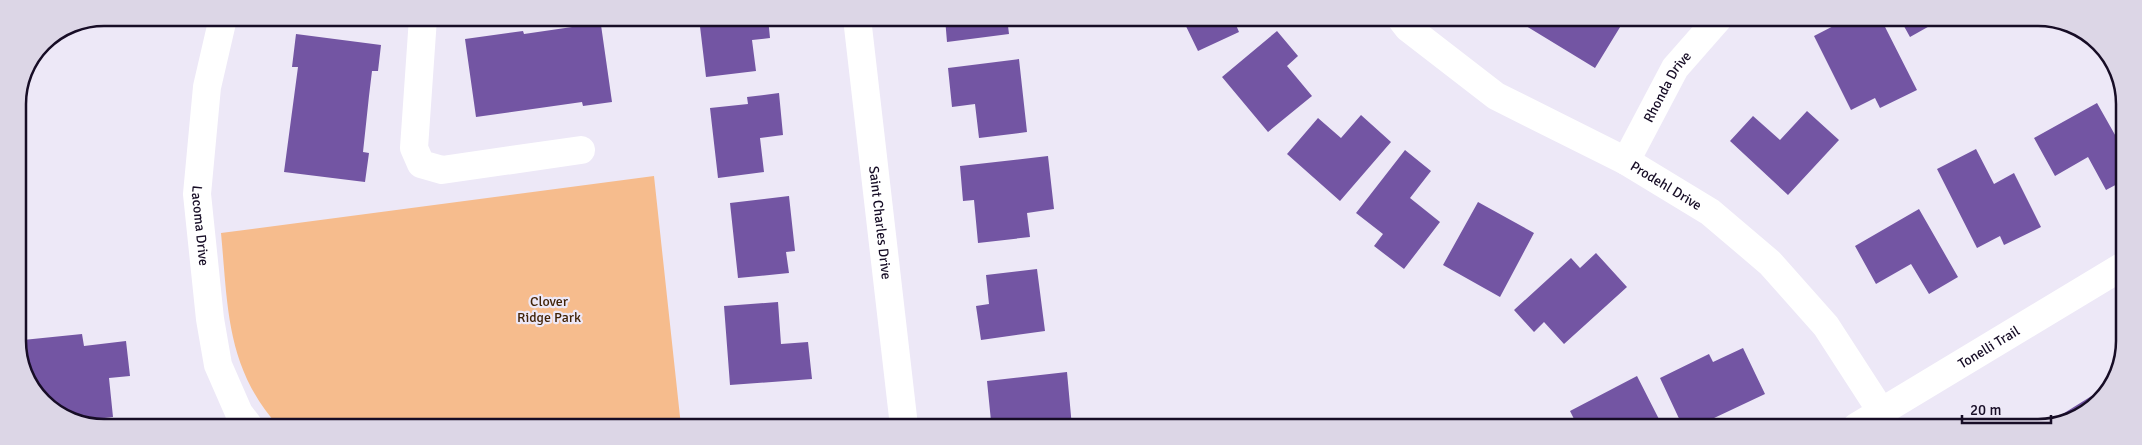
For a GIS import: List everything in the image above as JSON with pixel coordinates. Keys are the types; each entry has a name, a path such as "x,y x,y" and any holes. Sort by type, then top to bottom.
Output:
{"street":[{"name":"Lacoma Drive","path":"221,26 207,87 197,194 210,319 218,365 239,414 243,419"},
{"path":"422,26 414,148 421,164 442,170 581,150"},
{"name":"Saint Charles Drive","path":"858,26 903,419"},
{"name":"Prodehl Drive","path":"1406,26 1496,96 1626,161 1710,212 1770,263 1826,326 1881,411"},
{"name":"Rhonda Drive","path":"1626,161 1675,68 1712,26"},
{"name":"Tonelli Trail","path":"1868,419 2116,270"}],"green space":[{"name":"Clover Ridge Park","path":"654,176 680,419 273,419 261,404 248,381 239,359 228,311 221,233"}],"building":[{"path":"601,26 612,102 583,106 582,102 476,117 465,39 523,31 524,34 572,27"},
{"path":"700,26 769,26 770,38 752,40 756,71 706,77"},
{"path":"946,26 1008,26 1009,34 947,42"},
{"path":"1186,26 1236,26 1239,32 1198,51"},
{"path":"1526,26 1621,26 1595,68"},
{"path":"1833,26 1885,26 1917,90 1880,108 1875,98 1851,110 1814,36"},
{"path":"1904,26 1930,26 1910,37"},
{"path":"1277,31 1298,56 1287,66 1312,96 1268,132 1222,77"},
{"path":"296,34 381,45 378,71 372,71 369,96 363,152 369,153 365,182 284,172 298,67 292,67"},
{"path":"1019,59 1027,132 979,138 975,104 952,107 948,68"},
{"path":"779,93 783,135 760,138 764,172 718,178 710,108 748,104 747,97"},
{"path":"2097,103 2116,137 2116,185 2106,190 2088,157 2055,176 2034,138"},
{"path":"1807,111 1839,140 1788,195 1730,141 1753,116 1780,140"},
{"path":"1361,115 1391,142 1340,201 1287,154 1318,118 1341,138"},
{"path":"1976,149 1994,184 2014,173 2041,227 2004,245 2000,236 1977,248 1937,169"},
{"path":"1405,150 1431,171 1410,198 1440,222 1404,269 1374,246 1383,234 1356,213"},
{"path":"1048,156 1054,209 1027,213 1030,237 978,243 974,200 963,201 960,166"},
{"path":"789,196 795,251 786,252 789,273 738,278 730,203"},
{"path":"1478,202 1534,233 1500,297 1443,265"},
{"path":"1919,209 1958,277 1929,294 1911,264 1876,284 1855,246"},
{"path":"1596,253 1627,287 1564,344 1544,322 1534,332 1514,310 1571,258 1580,268"},
{"path":"1037,269 1045,331 981,340 976,306 989,304 986,275"},
{"path":"778,302 781,344 808,342 812,379 730,385 724,306"},
{"path":"82,334 84,346 126,341 130,376 109,378 113,417 100,418 84,416 70,411 53,399 37,379 30,365 26,340"},
{"path":"1743,348 1765,394 1712,419 1679,419 1660,378 1709,354 1713,362"},
{"path":"1067,372 1071,419 991,419 987,381"},
{"path":"1637,376 1659,419 1574,419 1570,411"},
{"path":"2095,394 2085,403 2061,415"}]}
